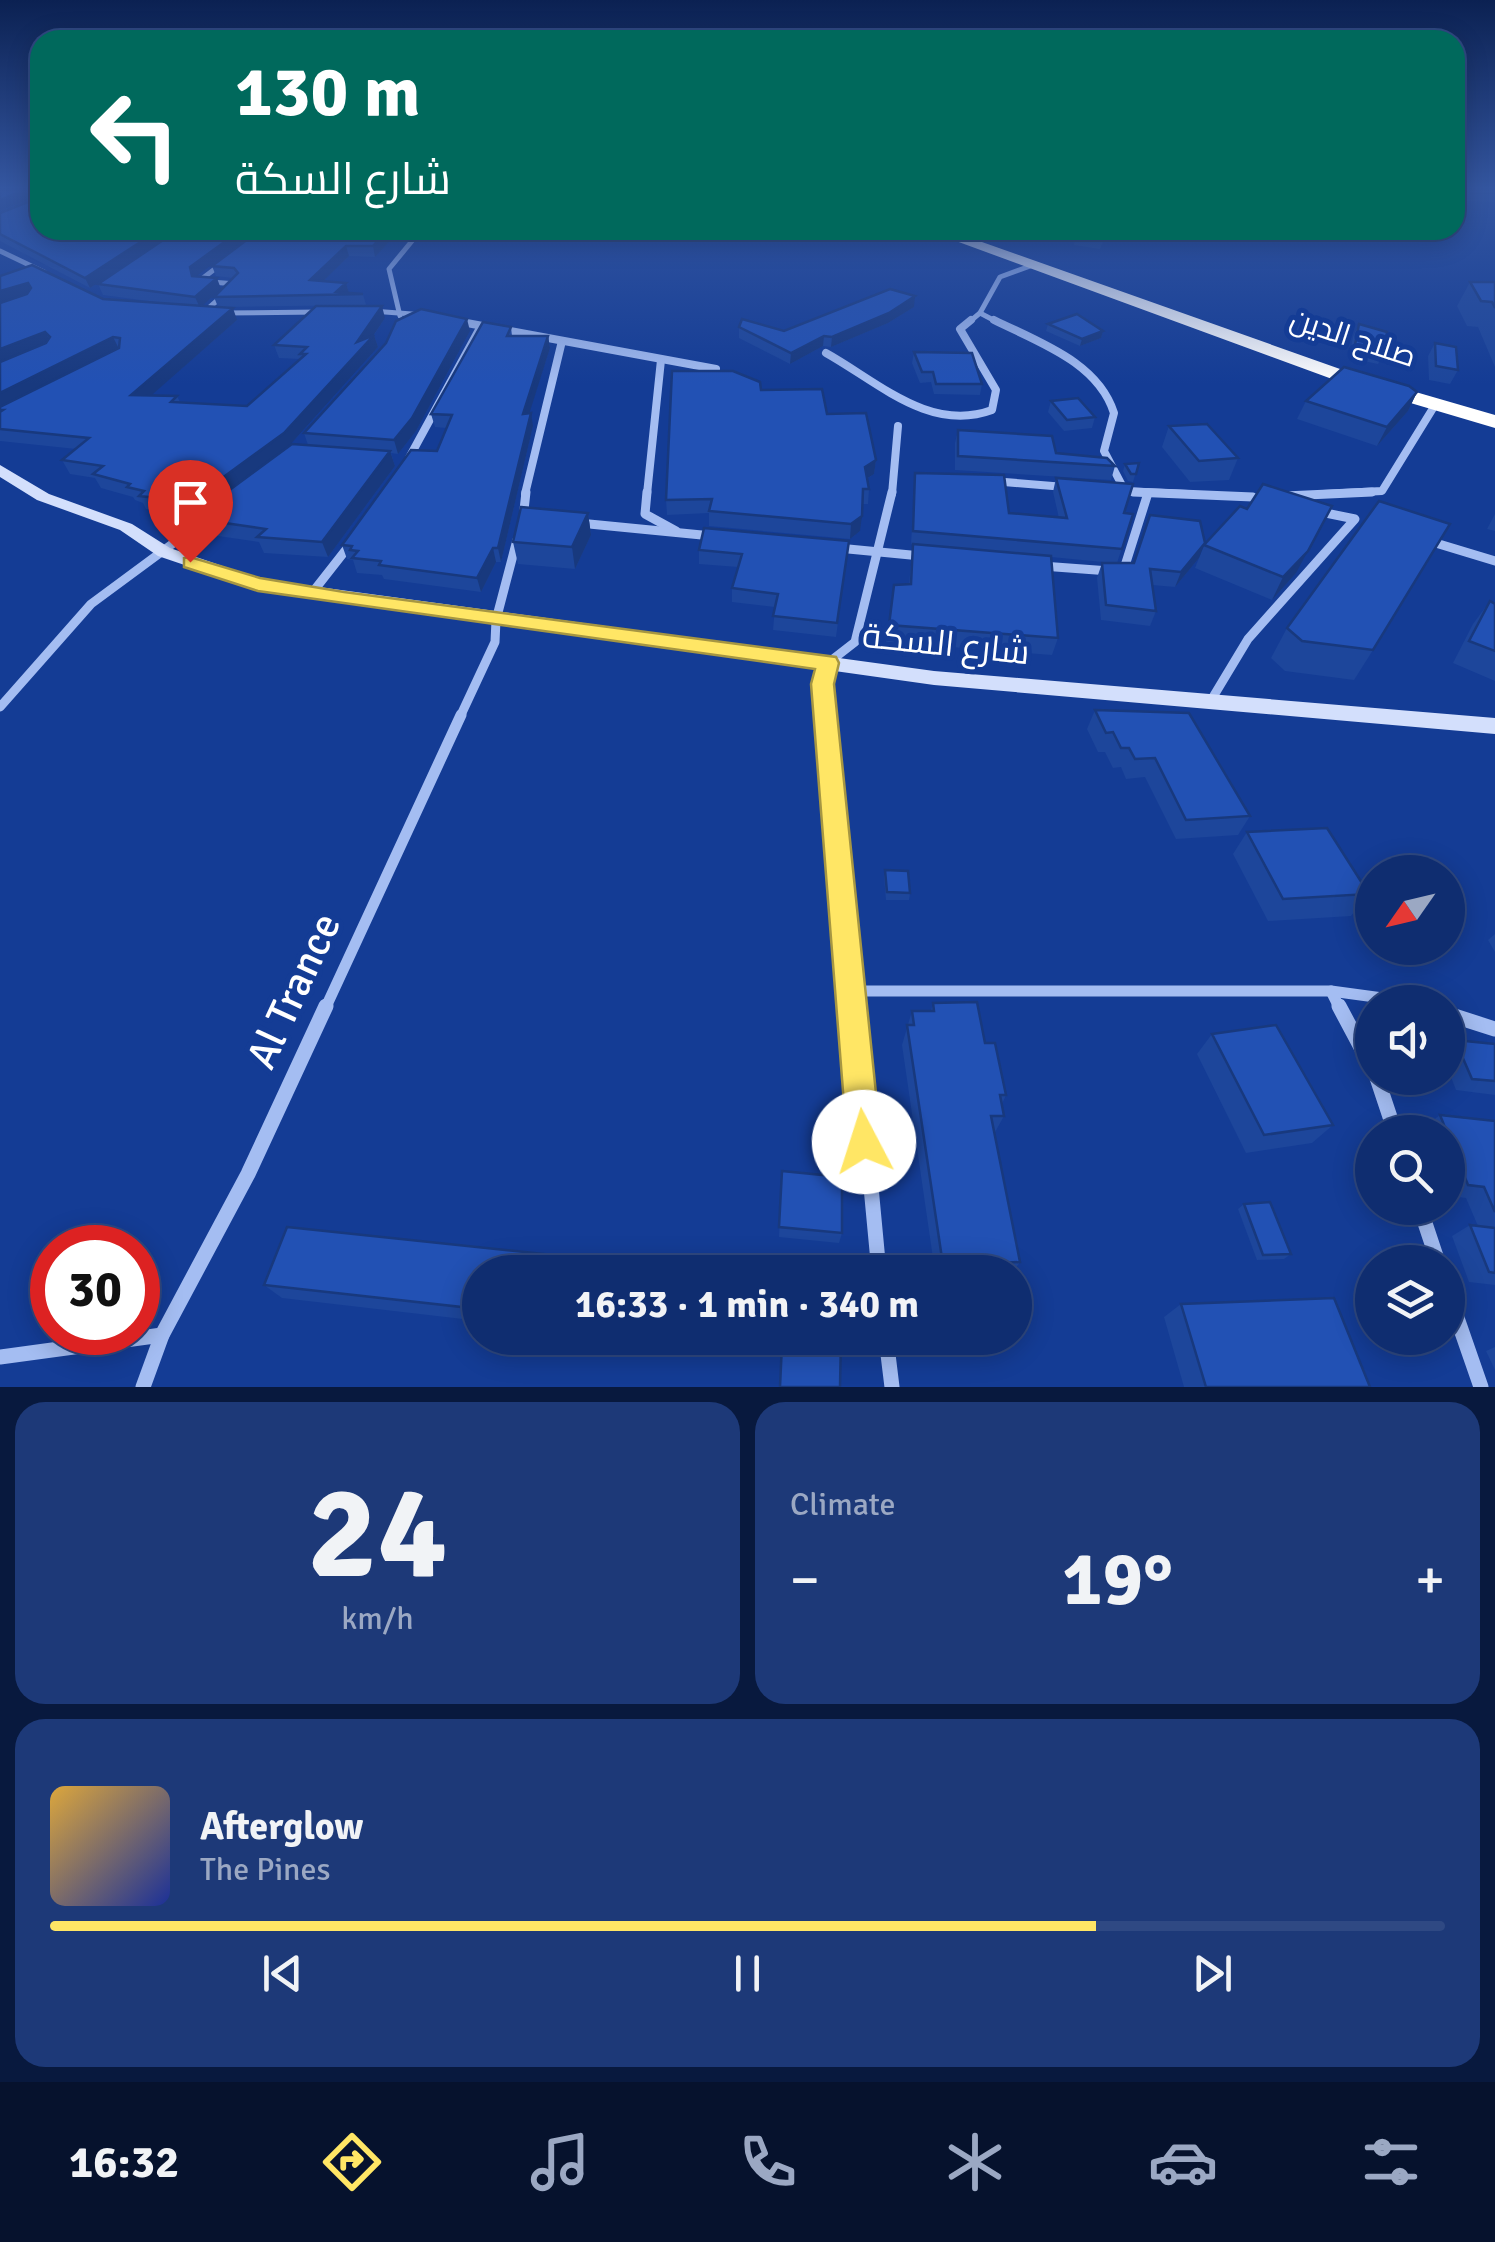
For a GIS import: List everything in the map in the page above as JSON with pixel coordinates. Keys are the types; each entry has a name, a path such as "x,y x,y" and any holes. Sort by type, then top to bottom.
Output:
{"highway":[{"name":"صلاح الدين","path":"1004,255 1434,405 1495,422"},
{"name":"صلاح الدين","path":"1038,255 1319,357 1495,408"}],"street":[{"path":"8,255 60,280"},
{"path":"398,323 402,311 388,269 400,255"},
{"path":"202,314 236,284 199,282 226,261"},
{"path":"826,353 904,401 946,417 977,419 992,410 996,390 960,328 980,313 1000,277 1033,265"},
{"path":"364,312 402,311 434,317"},
{"path":"185,313 326,312"},
{"path":"980,313 1064,355 1105,388 1114,414 1104,452 1124,491"},
{"path":"450,320 716,369"},
{"path":"400,473 482,326"},
{"name":"Al Trance","path":"143,1387 162,1335 248,1174 495,642 496,620 524,517 524,500 562,341"},
{"path":"660,360 645,514 681,534"},
{"path":"1106,490 1253,497 1382,491 1434,405"},
{"path":"877,1255 823,684 828,663 855,642 880,554 896,474 898,426"},
{"name":"شارع السكة","path":"0,470 43,497 126,528 164,552 258,584 934,678 1495,726"},
{"path":"896,474 912,475"},
{"path":"979,480 1070,487"},
{"path":"1030,565 1122,572 1148,492"},
{"path":"1253,497 1373,524"},
{"path":"0,707 91,604 126,574 164,552 222,507"},
{"path":"524,517 543,519"},
{"path":"1210,702 1248,640 1355,519"},
{"path":"563,521 720,537"},
{"path":"312,593 355,538"},
{"path":"1425,540 1495,561"},
{"path":"829,548 936,558"},
{"path":"851,990 1355,994"},
{"path":"1331,992 1355,1036"},
{"path":"1465,1019 1495,1029"},
{"path":"0,1358 162,1335"},
{"path":"1465,1341 1481,1387"},
{"path":"888,1355 892,1387"}],"building":[{"path":"40,255 121,255 85,278"},
{"path":"141,255 207,255 190,267 192,276 217,278 195,297 98,284"},
{"path":"227,255 337,255 310,280 346,283 336,292 363,294 214,297 238,273 234,268 212,266"},
{"path":"32,265 103,299 233,308 131,395 177,396 171,402 247,406 306,354 300,354 307,347 274,345 316,306 382,306 357,342 374,335 284,433 181,508 161,503 167,499 139,496 144,491 127,487 130,484 93,474 103,466 62,460 89,438 0,429 0,407 119,348 120,338 113,337 0,393 0,362 46,343 50,337 45,332 0,349 0,303 27,294 31,288 28,283 0,291 0,276"},
{"path":"1470,282 1495,282 1495,308 1492,302 1481,301"},
{"path":"890,289 915,296 889,313 832,337 824,336 791,353 739,327 742,319 784,331"},
{"path":"421,309 467,319 412,418 394,440 304,433 386,343 396,321"},
{"path":"1077,314 1103,331 1082,339 1048,324"},
{"path":"483,322 511,327 507,336 548,336 523,414 531,413 498,548 493,548 477,578 352,558 358,551 342,545 411,450 437,451 452,415 431,414"},
{"path":"1359,324 1387,332 1385,351 1355,345"},
{"path":"1435,343 1456,347 1458,370 1436,366"},
{"path":"914,352 972,353 982,384 936,384 933,372 922,372"},
{"path":"1344,367 1409,386 1417,392 1387,427 1306,401"},
{"path":"672,371 733,371 760,382 761,390 822,389 827,414 866,413 876,460 865,467 869,489 863,489 862,516 851,524 709,511 712,499 666,500"},
{"path":"1078,398 1095,417 1067,420 1051,401"},
{"path":"1207,424 1238,458 1199,461 1169,426"},
{"path":"958,430 1052,436 1056,453 1107,458 1115,466 958,456"},
{"path":"292,444 390,451 322,542 257,537 266,529 211,521 218,514 201,511"},
{"path":"1139,463 1136,474 1131,474 1125,464"},
{"path":"915,473 1004,475 1009,513 1067,518 1056,478 1133,484 1124,513 1133,514 1122,549 913,531"},
{"path":"1263,484 1332,506 1308,551 1283,577 1204,545 1240,506 1247,509"},
{"path":"1379,501 1450,524 1373,650 1302,641 1287,628"},
{"path":"521,507 588,513 572,547 513,542"},
{"path":"1150,515 1200,521 1205,543 1181,572 1150,569 1156,611 1106,605 1102,563 1134,563"},
{"path":"704,528 849,541 837,623 773,616 778,594 732,588 742,554 699,550"},
{"path":"913,544 1051,556 1058,638 889,625 894,585 911,584"},
{"path":"1490,601 1495,604 1495,651 1469,641"},
{"path":"1095,710 1189,713 1250,816 1186,820 1155,758 1135,759 1129,748 1121,748 1113,732 1106,733"},
{"path":"1327,828 1355,872 1355,895 1283,899 1247,832"},
{"path":"885,870 908,871 910,893 887,892"},
{"path":"977,1002 985,1043 995,1043 1006,1095 1000,1095 1004,1116 991,1116 1019,1255 942,1255 907,1025 914,1025 912,1011 934,1011 933,1003"},
{"path":"1276,1025 1333,1125 1264,1135 1212,1034"},
{"path":"1465,1041 1495,1044 1495,1081 1472,1079 1465,1063"},
{"path":"1465,1118 1495,1121 1495,1212 1484,1187 1468,1185"},
{"path":"782,1171 842,1177 842,1233 779,1227"},
{"path":"1270,1202 1291,1254 1263,1255 1244,1204"},
{"path":"1470,1225 1495,1228 1495,1273 1489,1272"},
{"path":"287,1227 553,1255 462,1255 462,1307 264,1285"},
{"path":"1334,1298 1370,1387 1206,1387 1181,1304"},
{"path":"781,1355 841,1355 840,1387 780,1387"}],"route":[{"path":"190,562 258,584 344,598 828,663 823,684 864,1142"}]}
